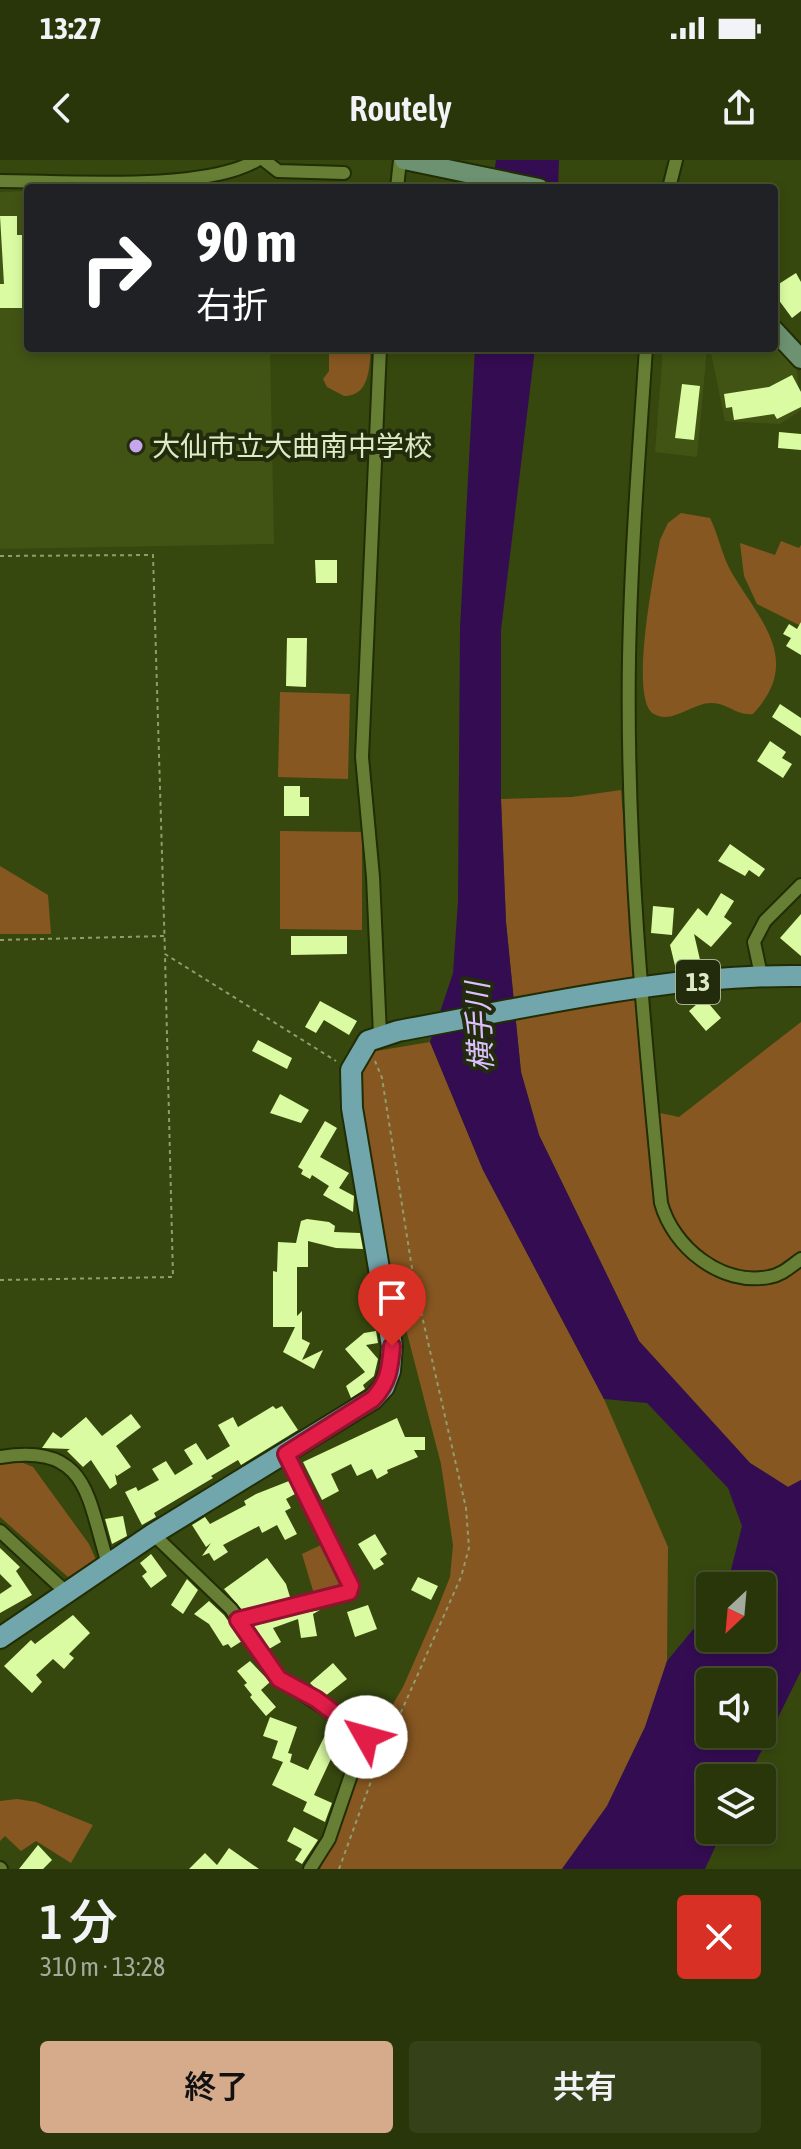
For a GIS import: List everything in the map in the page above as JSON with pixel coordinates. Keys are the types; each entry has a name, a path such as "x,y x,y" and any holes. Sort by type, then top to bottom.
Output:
{"main road":[{"path":"407,161 519,184"},
{"path":"778,336 801,359"},
{"name":"13","path":"382,1036 638,988 761,975 801,976"},
{"path":"0,1638 153,1534 373,1399 384,1387 390,1371 392,1346 352,1108 351,1070 382,1036"}],"street":[{"path":"0,181 190,179 220,176 257,160"},
{"path":"264,160 278,171 344,173"},
{"path":"670,184 676,160"},
{"path":"398,184 407,161"},
{"path":"380,352 362,757 382,1036"},
{"path":"646,352 629,659 638,988 661,1203 674,1237 713,1266 752,1278 770,1277 801,1259"},
{"path":"761,975 754,942 765,921 801,885"},
{"path":"284,1608 346,1595 351,1586 286,1454"},
{"path":"0,1457 46,1457 70,1466 80,1476 108,1564"},
{"path":"0,1531 66,1592"},
{"path":"153,1534 211,1587 279,1679 365,1734 329,1839 310,1869"}],"lane":[{"path":"238,1620 284,1608"}],"path":[{"path":"0,556 153,555 166,935 173,1277 0,1280"},
{"path":"0,940 166,935"},
{"path":"165,954 351,1070"},
{"path":"339,1869 374,1773 461,1577 469,1548 466,1508 414,1281 382,1078 382,1036"}],"shaded area":[{"name":"大仙市立大曲南中学校","path":"24,191 24,352 270,352 274,544 0,549 0,192"},
{"path":"778,349 796,364 801,410 780,424 725,421 711,352 778,352"},
{"path":"329,352 371,352 366,380 353,395 344,396 327,387 323,379 329,371"},
{"path":"663,352 707,352 697,457 655,452"},
{"path":"681,513 710,518 729,568 766,627 773,644 776,660 774,677 767,695 753,714 712,703 661,717 654,714 647,704 643,660 657,555 668,523"},
{"path":"781,541 799,548 801,545 801,626 757,604 744,576 740,543 775,555"},
{"path":"280,692 350,694 348,779 278,777"},
{"path":"621,790 646,1110 679,1117 801,1022 801,1480 788,1487 750,1463 639,1341 539,1135 521,1072 506,922 501,799 572,797"},
{"path":"280,831 362,832 362,930 280,929"},
{"path":"0,866 48,895 51,934 0,934"},
{"path":"430,1042 483,1170 604,1399 668,1547 667,1661 645,1727 607,1806 562,1869 320,1869 372,1740 403,1687 450,1577 453,1545 441,1464 387,1256 360,1100 362,1065 376,1051"},
{"path":"16,1460 33,1467 89,1544 97,1562 68,1577 0,1517 0,1462"},
{"path":"323,1544 343,1583 337,1590 314,1594 302,1554"},
{"path":"17,1799 36,1802 93,1825 71,1863 36,1841 21,1851 5,1836 0,1841 0,1801"}],"water":[{"path":"496,160 559,160 558,184 493,184"},
{"name":"横手川","path":"475,352 535,352 501,630 501,799 506,922 521,1072 539,1135 639,1341 750,1463 788,1487 801,1480 801,1671 776,1721 776,1668 696,1668 696,1748 763,1748 755,1764 696,1764 696,1844 717,1844 705,1869 562,1869 607,1806 645,1727 667,1661 696,1626 696,1652 776,1652 776,1572 730,1572 742,1526 728,1488 647,1403 604,1399 483,1170 430,1042 453,973 458,901 460,628"}],"building":[{"path":"0,216 17,216 17,235 24,235 24,308 0,308 0,284 4,284"},
{"path":"796,273 801,282 801,311 792,318 778,299 778,284"},
{"path":"792,375 801,392 801,407 777,419 774,414 734,420 732,407 726,408 724,394 769,387"},
{"path":"682,384 700,386 694,440 675,438"},
{"path":"779,432 801,434 801,450 778,448"},
{"path":"315,560 337,560 337,583 316,583"},
{"path":"801,622 801,655 786,646 791,638 783,634 789,624 797,629"},
{"path":"287,638 307,638 306,687 286,686"},
{"path":"780,704 801,718 801,736 772,717"},
{"path":"770,741 786,752 782,758 792,764 783,778 757,761"},
{"path":"284,786 300,786 300,797 309,797 309,816 284,816"},
{"path":"730,844 765,869 759,877 749,870 745,876 718,861"},
{"path":"721,893 734,901 724,917 732,923 711,947 694,934 701,964 676,970 670,945 698,908 707,916"},
{"path":"653,906 674,908 672,935 651,933"},
{"path":"801,914 801,956 780,938"},
{"path":"291,936 347,936 347,954 291,955"},
{"path":"704,998 721,1018 706,1031 689,1011"},
{"path":"320,1001 357,1021 349,1035 324,1020 316,1033 305,1027"},
{"path":"258,1040 292,1058 287,1069 252,1051"},
{"path":"280,1094 309,1110 301,1123 270,1113"},
{"path":"325,1121 337,1128 320,1157 349,1173 339,1188 354,1196 353,1212 323,1195 329,1186 312,1175 310,1179 301,1174 303,1170 298,1167"},
{"path":"301,1221 329,1222 335,1226 334,1232 360,1233 363,1249 336,1248 308,1241 308,1267 297,1267 297,1316 302,1311 302,1339 310,1343 302,1360 323,1350 314,1369 283,1352 295,1327 273,1327 273,1271 277,1272 278,1242 296,1243"},
{"path":"376,1331 378,1343 366,1345 378,1359 374,1376 363,1385 365,1389 351,1398 346,1386 365,1372 345,1349 364,1333"},
{"path":"273,1406 276,1409 282,1406 298,1430 241,1465 238,1460 211,1476 213,1478 154,1513 156,1517 142,1525 125,1492 136,1487 138,1491 159,1480 152,1469 166,1461 175,1475 193,1464 184,1450 196,1443 207,1460 230,1446 218,1425 233,1417 238,1427"},
{"path":"131,1414 141,1427 116,1446 131,1467 117,1476 115,1474 117,1484 110,1489 91,1460 83,1467 67,1451 70,1449 42,1448 53,1432 61,1438 86,1417 102,1436"},
{"path":"397,1418 405,1437 425,1437 425,1450 414,1450 418,1457 387,1470 388,1473 377,1479 372,1469 357,1476 351,1464 331,1474 339,1491 322,1500 303,1462"},
{"path":"289,1481 295,1494 286,1499 291,1508 285,1511 297,1534 285,1540 277,1525 262,1533 259,1526 223,1545 228,1552 214,1561 209,1553 202,1556 211,1543 206,1547 192,1525 205,1517 210,1524 246,1505 244,1501 256,1494"},
{"path":"123,1516 127,1536 112,1544 105,1519"},
{"path":"375,1534 387,1554 380,1559 384,1564 374,1570 358,1544"},
{"path":"0,1548 20,1567 16,1571 32,1595 0,1613 0,1594 12,1586 0,1574"},
{"path":"151,1554 167,1576 151,1588 142,1576 147,1572 140,1563"},
{"path":"267,1558 286,1584 290,1597 244,1612 224,1589"},
{"path":"418,1577 438,1586 431,1600 411,1590"},
{"path":"187,1579 198,1590 183,1614 171,1605"},
{"path":"209,1601 224,1615 242,1641 231,1648 228,1644 223,1646 209,1624 194,1614"},
{"path":"368,1605 377,1629 355,1637 347,1612"},
{"path":"320,1610 313,1614 317,1636 301,1638 298,1619 273,1628 281,1642 269,1649 252,1623"},
{"path":"73,1615 90,1633 69,1654 74,1658 64,1669 53,1659 36,1675 42,1682 32,1693 4,1666 31,1640 35,1644"},
{"path":"250,1661 270,1682 261,1690 276,1707 266,1716 250,1697 252,1695 244,1685 247,1683 237,1671"},
{"path":"333,1663 347,1679 324,1697 310,1683"},
{"path":"270,1717 297,1727 288,1753 292,1754 290,1762 308,1770 331,1723 344,1731 314,1795 332,1803 325,1822 303,1811 307,1802 272,1785 283,1762 272,1758 278,1741 263,1736"},
{"path":"294,1827 318,1840 302,1864 295,1860 302,1849 287,1841"},
{"path":"38,1845 52,1860 43,1869 19,1869"},
{"path":"229,1848 259,1869 189,1869 205,1853 217,1865"}],"place":[{"name":"大仙市立大曲南中学校","path":"136,446"}],"route":[{"path":"366,1737 316,1699 279,1679 238,1620 349,1592 351,1586 286,1454 373,1399 384,1387 390,1371 392,1346"}]}
